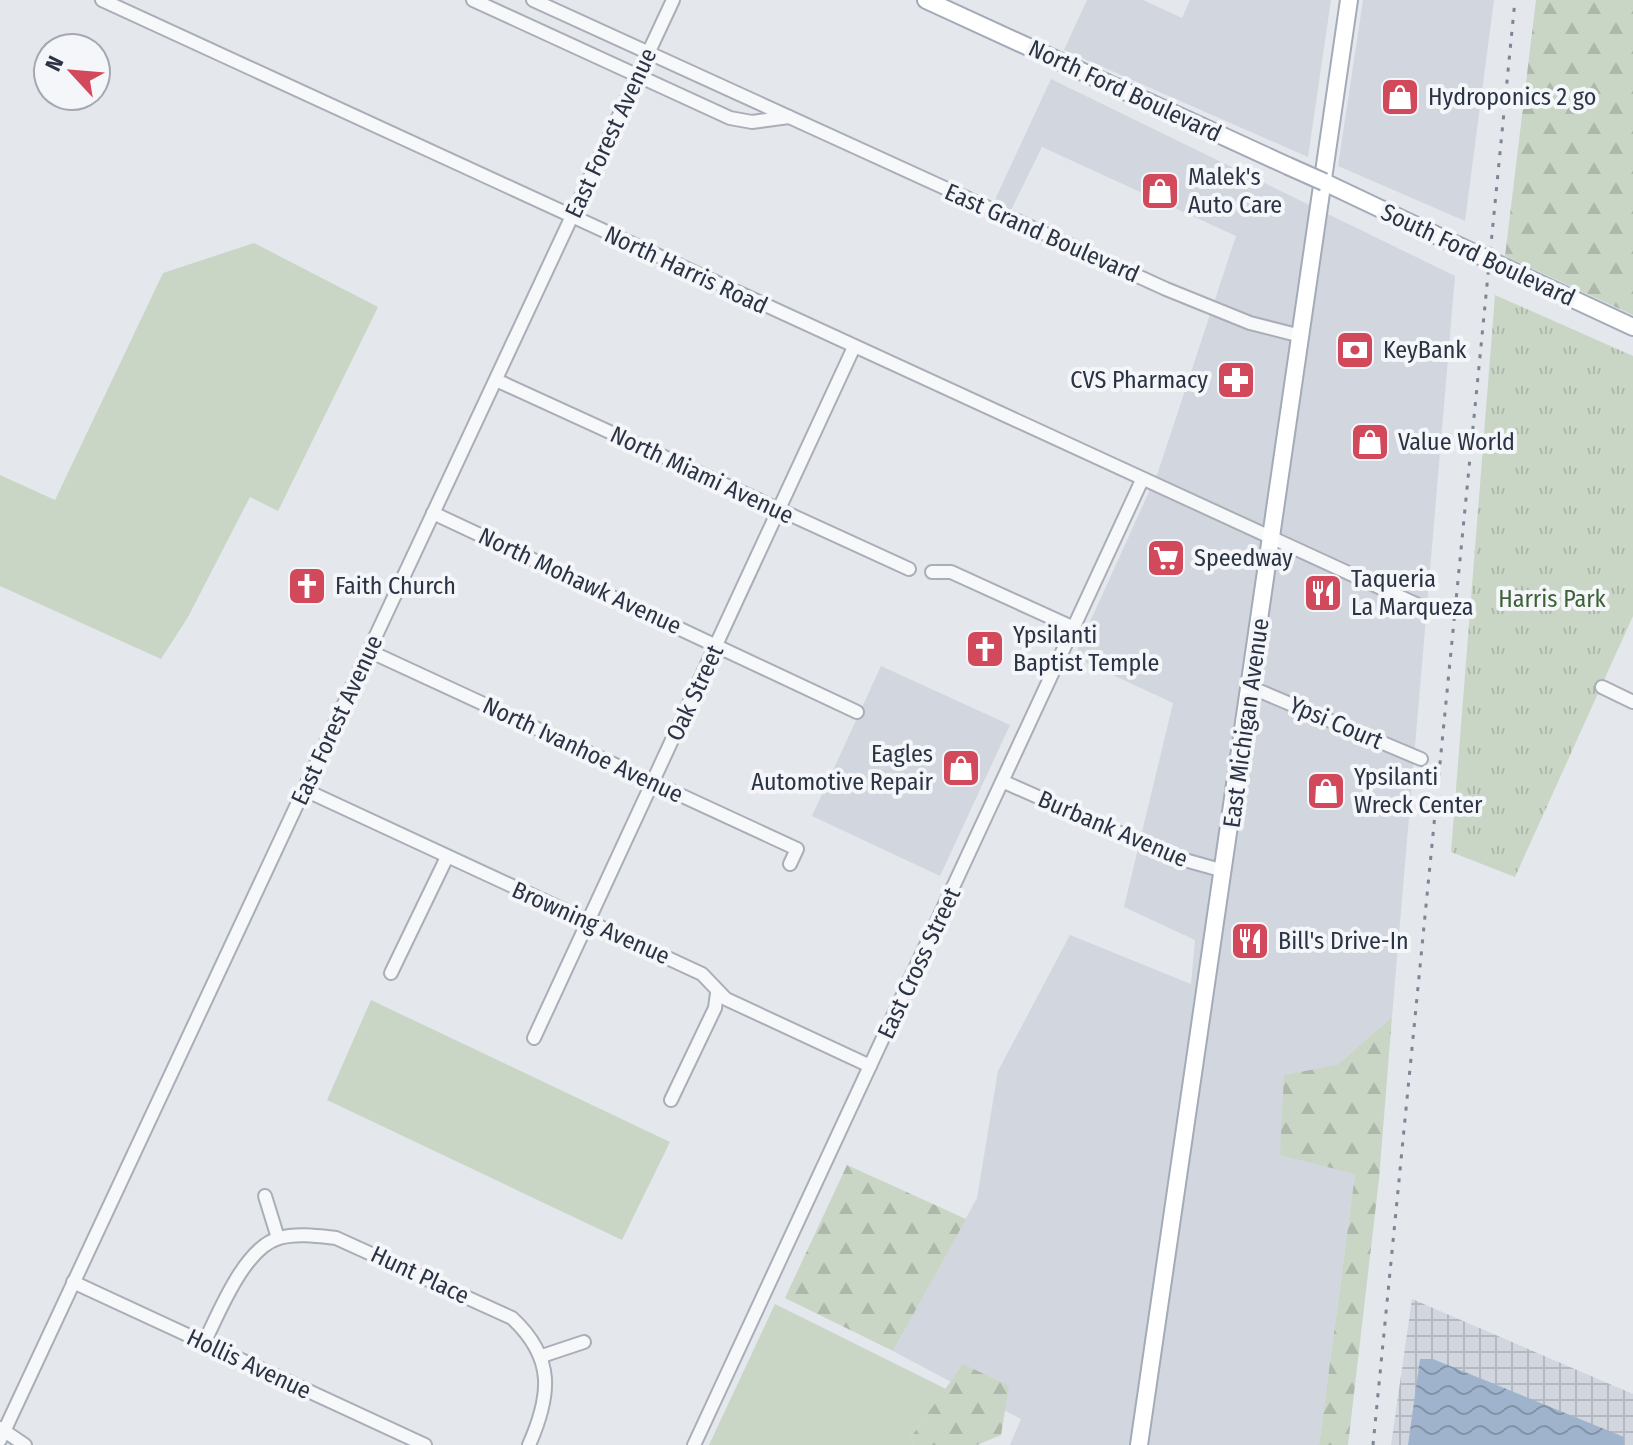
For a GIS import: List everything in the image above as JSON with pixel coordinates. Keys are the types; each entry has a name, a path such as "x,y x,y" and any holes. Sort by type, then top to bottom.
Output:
{"main road":[{"name":"North Ford Boulevard","path":"926,0 1324,182"},
{"name":"East Michigan Avenue","path":"1139,1445 1301,336 1344,2"},
{"name":"South Ford Boulevard","path":"1324,182 1633,327"}],"street":[{"name":"North Harris Road","path":"102,0 1418,605"},
{"path":"473,0 730,118 752,122 789,117"},
{"name":"East Grand Boulevard","path":"533,0 1166,289 1250,323 1301,336"},
{"name":"East Forest Avenue","path":"2,1433 673,0"},
{"name":"Oak Street","path":"534,1038 854,347"},
{"name":"North Miami Avenue","path":"496,380 909,569"},
{"name":"East Cross Street","path":"694,1445 1142,480"},
{"name":"North Mohawk Avenue","path":"433,513 857,712"},
{"path":"932,572 951,572 1074,628"},
{"name":"North Ivanhoe Avenue","path":"369,651 653,782 800,844 790,864"},
{"name":"Ypsi Court","path":"1250,687 1421,759"},
{"path":"1602,687 1633,702"},
{"name":"Burbank Avenue","path":"1004,782 1174,857 1224,871"},
{"name":"Browning Avenue","path":"305,790 702,974 717,993 870,1066"},
{"path":"391,973 447,857"},
{"path":"671,1100 715,1008 717,993"},
{"path":"204,1343 234,1282 263,1248 278,1238 265,1196"},
{"name":"Hunt Place","path":"278,1238 309,1235 336,1238 363,1248 512,1318 542,1356"},
{"name":"Hollis Avenue","path":"73,1282 425,1445"},
{"path":"529,1445 546,1390 542,1356 584,1342"},
{"path":"2,1433 25,1445"}],"shaded area":[{"path":"1087,0 1143,0 1182,18 1190,0 1331,0 1308,157 1064,50"},
{"path":"1363,0 1494,0 1465,221 1338,166"},
{"path":"1051,79 1455,276 1392,1017 1337,1065 1355,1173 1319,1445 1010,1445 1021,1419 893,1351 977,1198 998,1071 1070,935 1191,984 1195,940 1124,907 1173,703 1074,657 1158,472 1236,236 1042,147 1010,212 993,204"},
{"path":"881,666 1010,725 940,876 812,816"},
{"path":"1412,1299 1633,1394 1633,1445 1391,1445"}],"green space":[{"path":"1536,0 1633,0 1633,315 1505,256"},
{"path":"254,243 378,307 278,511 250,497 188,617 161,659 0,586 0,475 55,500 163,273"},
{"name":"Harris Park","path":"1495,295 1633,356 1633,616 1515,877 1451,852"},
{"path":"371,1000 670,1142 622,1240 327,1100"},
{"path":"1392,1017 1379,1179 1348,1445 1319,1445 1355,1174 1280,1155 1284,1075 1337,1065"},
{"path":"847,1165 966,1219 893,1351 785,1298"},
{"path":"775,1304 946,1389 911,1437 914,1445 709,1445"},
{"path":"963,1364 1009,1386 1001,1435 977,1445 914,1445 911,1437"}],"water":[{"path":"1420,1359 1433,1359 1624,1437 1624,1445 1408,1445"}],"railway":[{"path":"1373,1445 1515,0"}],"place":[{"name":"Hydroponics 2 go","path":"1400,97"},
{"name":"Malek's Auto Care","path":"1160,191"},
{"name":"KeyBank","path":"1355,350"},
{"name":"CVS Pharmacy","path":"1236,380"},
{"name":"Value World","path":"1370,442"},
{"name":"Speedway","path":"1166,558"},
{"name":"Faith Church","path":"307,586"},
{"name":"Taqueria La Marqueza","path":"1323,593"},
{"name":"Ypsilanti Baptist Temple","path":"985,649"},
{"name":"Eagles Automotive Repair","path":"961,768"},
{"name":"Ypsilanti Wreck Center","path":"1326,791"},
{"name":"Bill's Drive-In","path":"1250,941"}]}
